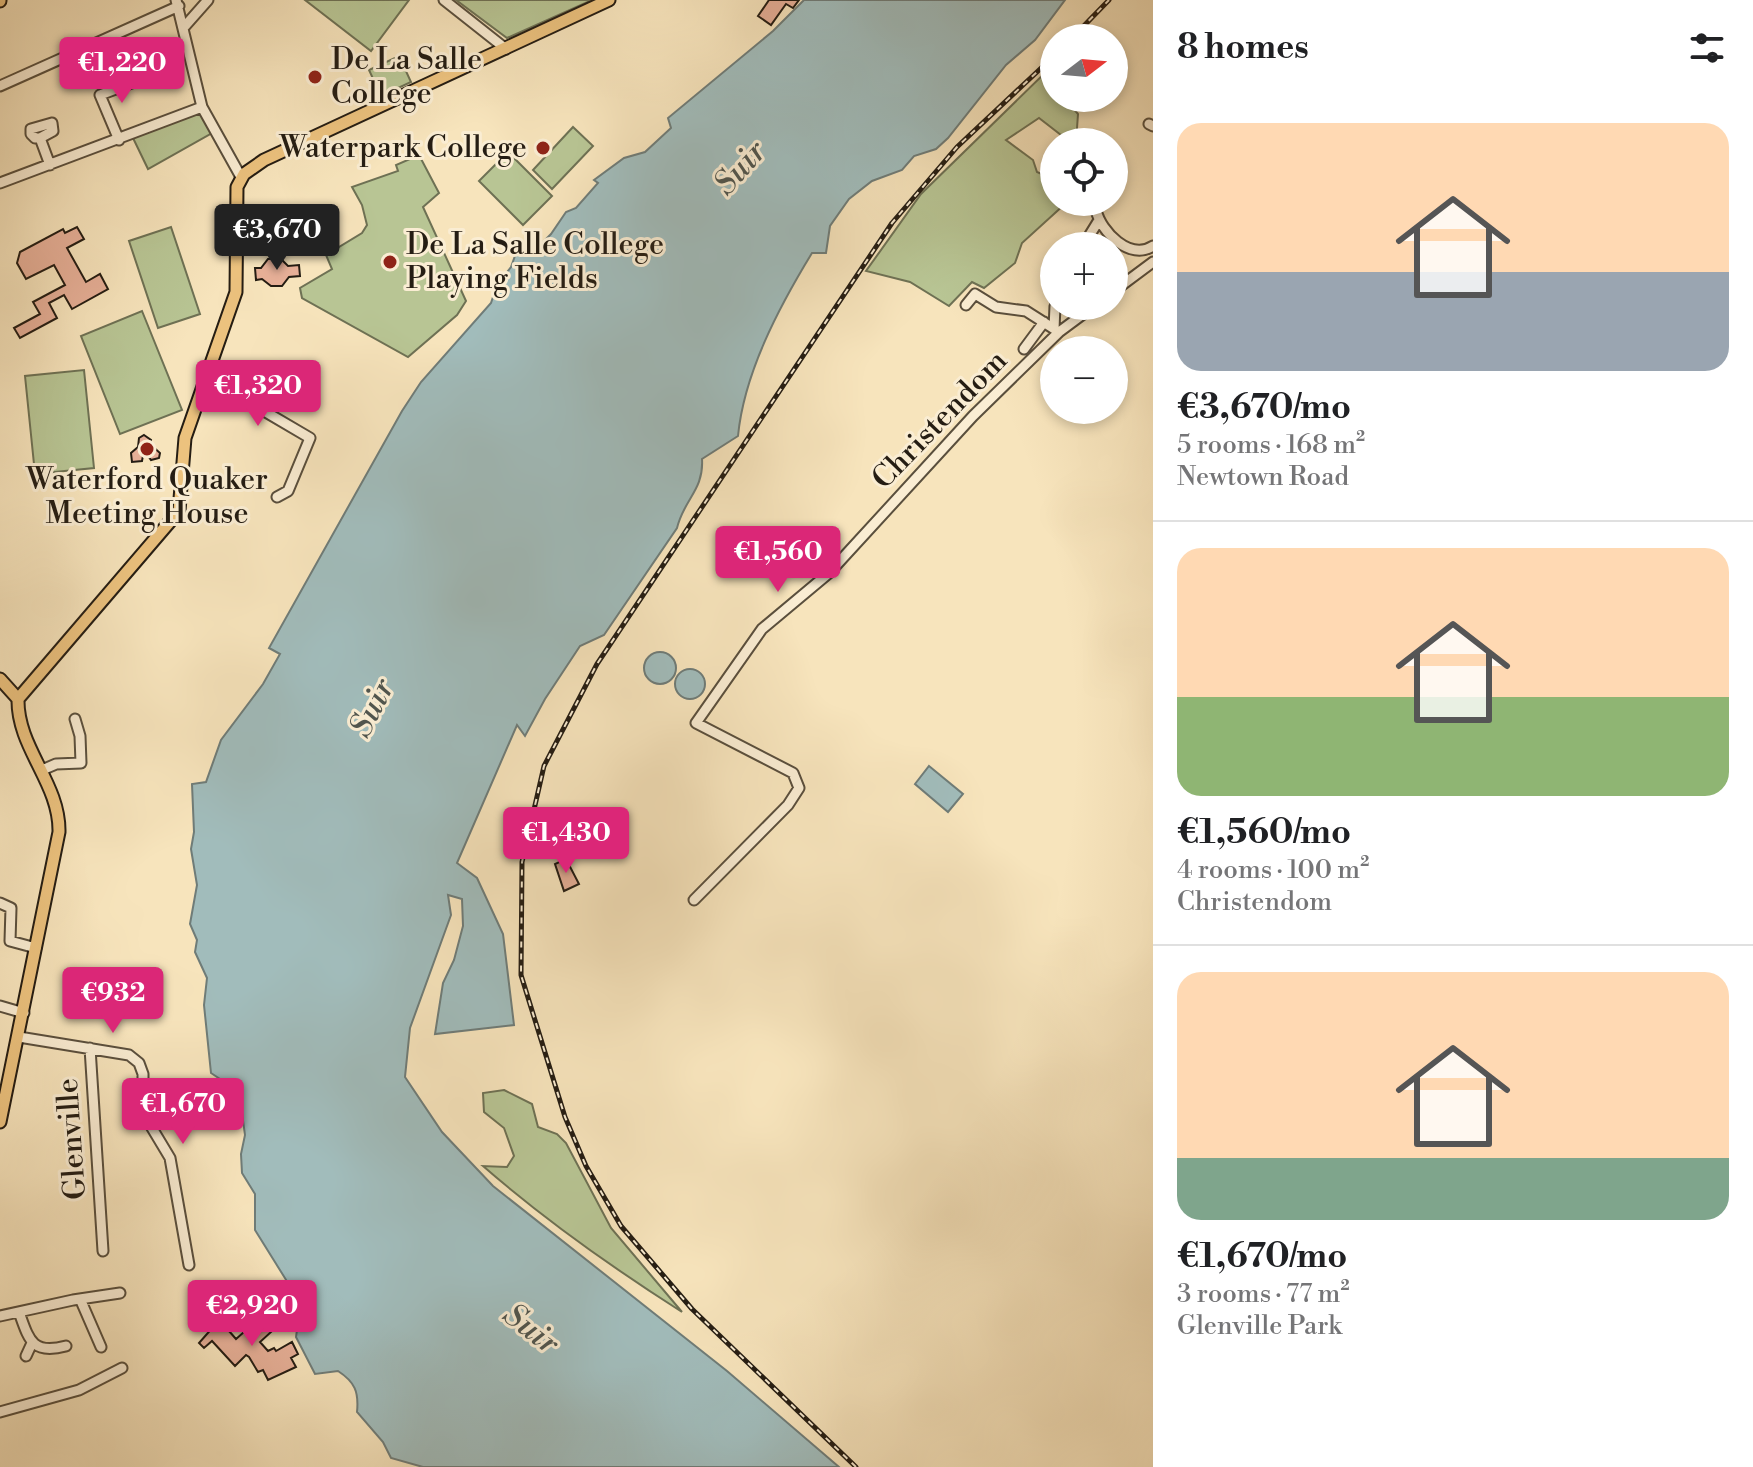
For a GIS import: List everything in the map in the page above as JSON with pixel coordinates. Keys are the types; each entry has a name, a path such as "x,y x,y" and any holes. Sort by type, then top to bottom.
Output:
{"main road":[{"path":"18,699 176,516 180,504 185,438 237,289 235,198 241,177 252,167 276,155 609,0"},
{"path":"0,1122 57,856 59,832 57,804 23,730 18,699 1,681"}],"street":[{"path":"185,26 208,0"},
{"path":"444,0 506,49"},
{"path":"0,86 178,3 202,107 241,177"},
{"path":"119,140 100,95 145,78"},
{"path":"0,183 202,107"},
{"path":"40,138 50,165"},
{"path":"1089,232 1097,215 1112,232"},
{"path":"1128,247 1140,251 1153,246"},
{"path":"1128,281 1153,262"},
{"path":"966,305 975,294 996,307 1018,309 1057,330"},
{"path":"1056,320 1057,330"},
{"name":"Christendom","path":"694,900 788,805 799,788 793,773 696,723 762,629 829,573 973,416 1057,330 1072,320"},
{"path":"1024,349 1044,322"},
{"path":"206,377 310,438 288,491 277,497"},
{"path":"42,770 56,764 81,763 80,736 75,719"},
{"path":"0,903 11,908 10,941 36,948"},
{"path":"0,1006 24,1013"},
{"name":"Glenville","path":"19,1037 90,1048 103,1251"},
{"path":"90,1048 129,1055 139,1063 143,1074 140,1107 170,1158 189,1265"},
{"path":"0,1316 120,1293"},
{"path":"81,1301 101,1347"},
{"path":"19,1312 32,1343 45,1350 66,1346"},
{"path":"26,1356 32,1343"},
{"path":"0,1412 79,1390 122,1368"}],"green space":[{"path":"305,0 409,0 371,51"},
{"path":"456,0 592,0 507,38"},
{"path":"399,56 411,82 381,96 369,70"},
{"path":"1040,78 1040,112 1078,114 1077,128 1052,128 1039,118 1006,140 1033,160 1040,173 1040,216 1052,216 1022,243 1015,263 984,288 972,282 949,306 910,282 866,271 921,194"},
{"path":"201,111 212,133 148,169 133,138"},
{"path":"573,127 593,146 552,189 533,170"},
{"path":"508,152 552,196 523,225 479,181"},
{"name":"De La Salle College Playing Fields","path":"419,155 439,193 423,207 466,301 457,315 408,357 302,298 300,288 332,269 326,255 362,233 367,225 362,205 352,187 398,171 396,165"},
{"path":"171,227 200,314 158,328 129,241"},
{"path":"142,311 182,410 120,434 81,336"},
{"path":"84,370 94,468 35,474 25,376"},
{"path":"504,1090 532,1104 538,1127 557,1134 566,1143 611,1228 682,1312 580,1243 483,1166 507,1167 514,1156 504,1128 484,1112 483,1093"}],"water":[{"name":"Suir","path":"804,0 1065,0 1047,24 1040,24 1040,33 1035,40 1006,65 948,138 936,149 914,156 902,170 872,181 849,199 830,226 826,253 812,253 765,341 747,388 738,436 702,459 700,479 677,528 604,635 580,646 525,736 517,725 457,863 477,878 503,934 514,1025 435,1034 443,983 454,960 463,926 462,899 448,895 451,915 410,1028 405,1077 442,1132 493,1186 727,1371 839,1467 423,1467 391,1458 383,1442 357,1412 352,1384 338,1371 315,1374 296,1337 297,1330 287,1328 281,1318 294,1304 293,1291 255,1230 255,1194 242,1173 241,1154 245,1135 242,1113 234,1095 223,1081 211,1073 204,1005 207,978 195,952 197,940 190,924 197,885 191,849 194,832 192,784 206,782 221,740 263,684 280,654 269,648 402,411 421,382 491,303 497,285 511,267 516,253 533,252 551,234 566,212 576,208 598,183 594,180 624,158 645,152 671,128 668,118 773,31"},
{"path":"660,652 671,657 676,668 671,679 660,684 649,679 644,668 649,657"},
{"path":"690,669 700,674 705,684 700,694 690,699 680,694 675,684 680,674"},
{"path":"929,766 963,794 948,812 915,784"}],"building":[{"path":"769,0 799,0 793,8 786,4 771,25 758,16"},
{"path":"77,227 84,239 67,248 86,282 100,274 108,289 72,309 64,295 49,303 57,318 20,338 14,328 40,314 33,302 65,285 54,265 26,279 17,263 20,252 63,229 65,233"},
{"path":"280,258 288,266 299,265 300,276 289,277 282,286 271,286 262,279 256,280 255,268 261,268 268,259"},
{"name":"Waterford Quaker Meeting House","path":"144,435 160,453 159,458 151,460 144,450 142,461 132,462 131,453"},
{"path":"566,859 579,884 564,891 555,864"},
{"path":"268,1285 283,1305 271,1317 263,1309 267,1306 259,1293"},
{"path":"258,1318 271,1332 260,1342 268,1351 274,1348 276,1351 292,1342 298,1354 291,1358 296,1367 268,1380 263,1370 258,1372 246,1355 235,1366 212,1341 204,1348 199,1343 214,1326 216,1328 222,1323 236,1339 244,1332 239,1326 246,1320 254,1322"}],"railway":[{"path":"1086,24 1109,0"},
{"path":"856,1467 692,1309 621,1226 586,1166 565,1117 521,975 522,862 544,766 597,664 892,223 957,147 1040,69"}],"place":[{"name":"De La Salle College","path":"315,77"},
{"name":"Waterpark College","path":"543,148"},
{"name":"De La Salle College Playing Fields","path":"390,262"},
{"name":"Waterford Quaker Meeting House","path":"147,449"}]}
